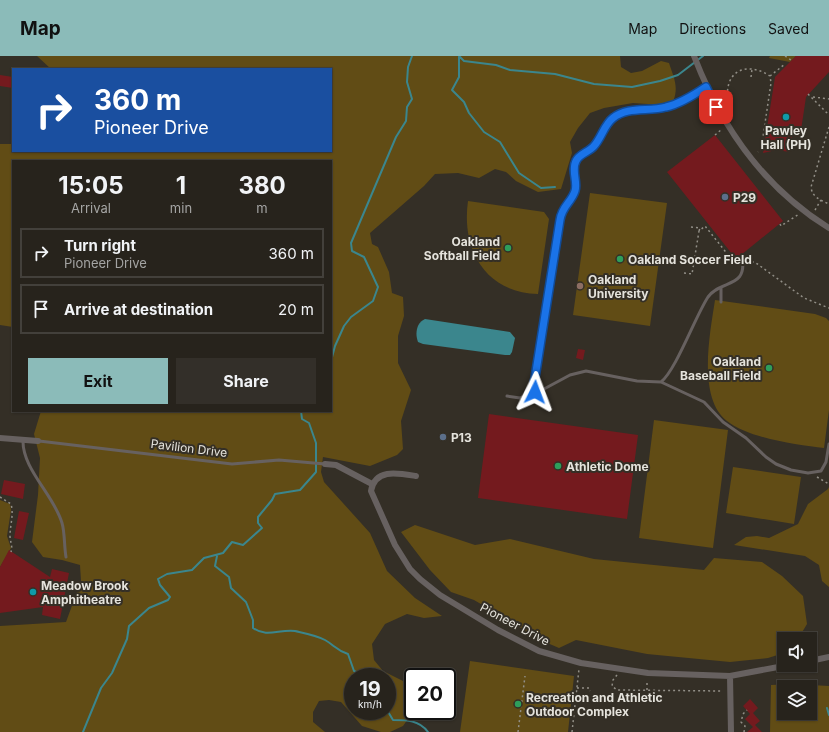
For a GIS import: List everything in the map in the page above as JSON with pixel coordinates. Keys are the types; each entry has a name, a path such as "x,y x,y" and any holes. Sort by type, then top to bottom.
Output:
{"street":[{"path":"694,56 706,87 730,130 759,168 799,207 829,228"},
{"name":"Pavilion Drive","path":"0,438 38,441"},
{"name":"Pavilion Drive","path":"325,464 336,466 372,484"},
{"path":"372,484 380,475 386,473 399,473 416,476"},
{"name":"Pioneer Drive","path":"372,484 371,491 373,498 395,545 410,569 429,588 513,639 555,657 648,673 730,676 777,667"},
{"path":"817,660 829,657"},
{"path":"730,676 731,732"}],"lane":[{"path":"535,392 534,384 561,213 572,197 576,186 575,162 593,148 609,122 615,117 629,111 667,107 706,87"},
{"path":"660,382 669,373 709,295 721,287 734,282 741,275 744,268 742,257"},
{"path":"721,287 721,302"},
{"path":"507,396 520,398 570,375 586,372 637,381 660,382 704,402 723,422 746,438 770,461 798,472 814,473 821,471 826,462 829,444"},
{"path":"23,440 22,450 34,473 52,500 62,524 66,557"},
{"name":"Pavilion Drive","path":"38,441 232,464 297,460 325,464"}],"path":[{"path":"786,56 791,60"},
{"path":"770,76 785,64"},
{"path":"726,106 731,79 744,69 760,70 770,76"},
{"path":"751,77 752,69"},
{"path":"758,152 761,150 771,83 770,76"},
{"path":"808,94 829,115"},
{"path":"812,97 829,99"},
{"path":"829,128 812,187 812,192 821,200 829,204"},
{"path":"715,135 722,129"},
{"path":"814,212 821,200"},
{"path":"780,224 781,226 799,214"},
{"path":"699,231 705,226 729,256 736,259 742,257 756,263 804,298 829,308"},
{"path":"684,273 692,274 700,228 691,227"},
{"path":"814,473 818,478 829,484"},
{"path":"0,497 11,504 13,512 10,537 12,545 11,552"},
{"path":"572,732 580,667"},
{"path":"617,675 612,680 614,689 723,690"},
{"path":"518,732 525,676"},
{"path":"646,690 647,678"},
{"path":"577,688 589,688 590,691"},
{"path":"744,732 745,726 741,722 743,714 747,710"}],"shaded area":[{"path":"37,56 620,56 621,67 631,73 642,71 661,61 669,63 676,87 673,102 662,105 633,103 604,108 590,113 578,128 570,142 572,153 561,189 538,192 516,181 506,172 495,169 479,178 458,173 435,174 424,186 370,233 372,244 378,247 389,272 392,293 403,297 404,316 398,336 398,363 411,390 401,421 403,449 397,455 370,466 323,457 321,472 324,482 370,533 387,571 415,598 442,616 424,618 407,614 385,624 372,644 374,660 381,668 344,668 344,705 341,702 329,700 319,701 313,712 313,722 325,732 0,732 0,626 66,622 81,581 80,565 43,557 32,542 38,495 40,458 34,434 41,412 332,412 332,160 12,160 12,327 0,325 0,144 12,144 12,152 332,152 332,68 50,68"},
{"path":"770,56 796,56 790,62 769,58"},
{"name":"Oakland Soccer Field","path":"590,193 667,203 650,326 573,315"},
{"name":"Oakland Softball Field","path":"468,201 544,212 549,219 538,294 520,292 504,286 491,277 481,266 473,252 469,236 467,219"},
{"name":"Oakland Baseball Field","path":"715,300 815,314 826,318 829,321 829,410 824,448 787,443 747,432 727,421 718,411 712,397 708,364"},
{"path":"654,420 728,430 713,548 639,538"},
{"path":"733,467 801,477 794,524 726,513"},
{"path":"829,487 829,587 822,581 819,565 805,556 734,545 746,537 757,536 769,538 798,524 808,504"},
{"path":"0,500 10,504 11,510 7,536 11,548 0,567"},
{"path":"415,525 475,545 510,539 594,559 704,570 714,558 762,562 782,576 803,596 807,624 802,632 777,632 777,655 768,658 730,662 647,654 576,640 559,648 531,636 517,625 474,600 451,592 430,570 401,532"},
{"name":"Recreation and Athletic Outdoor Complex","path":"470,661 574,676 568,732 460,732"},
{"path":"396,678 403,681 404,720 407,720 403,726 390,732 381,732 362,726 357,720 396,720"},
{"path":"771,685 777,685 777,720 817,720 817,685 829,686 829,732 770,732"}],"water":[{"path":"425,319 510,332 515,338 512,352 510,355 505,355 423,344 418,342 417,332 418,326"}],"building":[{"name":"Pawley Hall (PH)","path":"796,56 829,56 829,72 806,97 800,137 792,136 790,152 776,150 763,153 775,77"},
{"path":"0,75 12,77 12,88 0,86"},
{"name":"P29","path":"715,135 783,221 736,259 667,172"},
{"path":"578,349 585,350 583,360 576,358"},
{"name":"Athletic Dome","path":"489,414 638,435 627,519 478,498"},
{"path":"4,480 25,484 23,499 1,494"},
{"path":"19,511 29,513 23,540 14,538"},
{"name":"Meadow Brook Amphitheatre","path":"9,550 50,577 52,569 69,573 60,619 42,615 43,607 0,613 0,567"},
{"path":"750,699 758,708 753,713 760,721 755,725 762,732 747,732 753,727 745,719 750,714 743,706"}],"waterway":[{"path":"332,357 335,346 344,326 351,317 373,301 378,287 364,257 352,251 351,243 396,137 406,121 407,107 412,99 407,82 408,67 412,56"},
{"path":"459,56 464,61 496,65 510,70 555,74 594,84 632,87 660,81 678,75 703,56"},
{"path":"459,57 459,77 452,90 464,102 469,113 484,132 500,142 519,173 541,188 555,187"},
{"path":"83,732 101,688 112,673 127,639 129,626 149,608 168,600 170,597 160,585 158,579 167,574 192,570 204,558 223,553 232,542 243,545 262,528 258,523 258,517 275,494 300,490 316,472 316,443 309,423 302,419 301,412"},
{"path":"217,556 215,566 229,577 231,588 246,602 253,620 253,628 258,631 268,633 295,631 321,638 348,654 353,668"},
{"path":"827,708 829,715"},
{"path":"393,720 417,723 428,732"}],"place":[{"name":"Pawley Hall (PH)","path":"786,117"},
{"name":"P29","path":"725,197"},
{"name":"Oakland Softball Field","path":"508,248"},
{"name":"Oakland Soccer Field","path":"620,259"},
{"name":"Oakland University","path":"580,286"},
{"name":"Oakland Baseball Field","path":"769,368"},
{"name":"P13","path":"443,437"},
{"name":"Athletic Dome","path":"558,466"},
{"name":"Meadow Brook Amphitheatre","path":"33,592"},
{"name":"Recreation and Athletic Outdoor Complex","path":"518,704"}],"route":[{"path":"535,392 534,384 561,213 575,192 576,186 574,168 576,160 593,148 609,122 621,113 667,107 706,87 716,107"}]}
